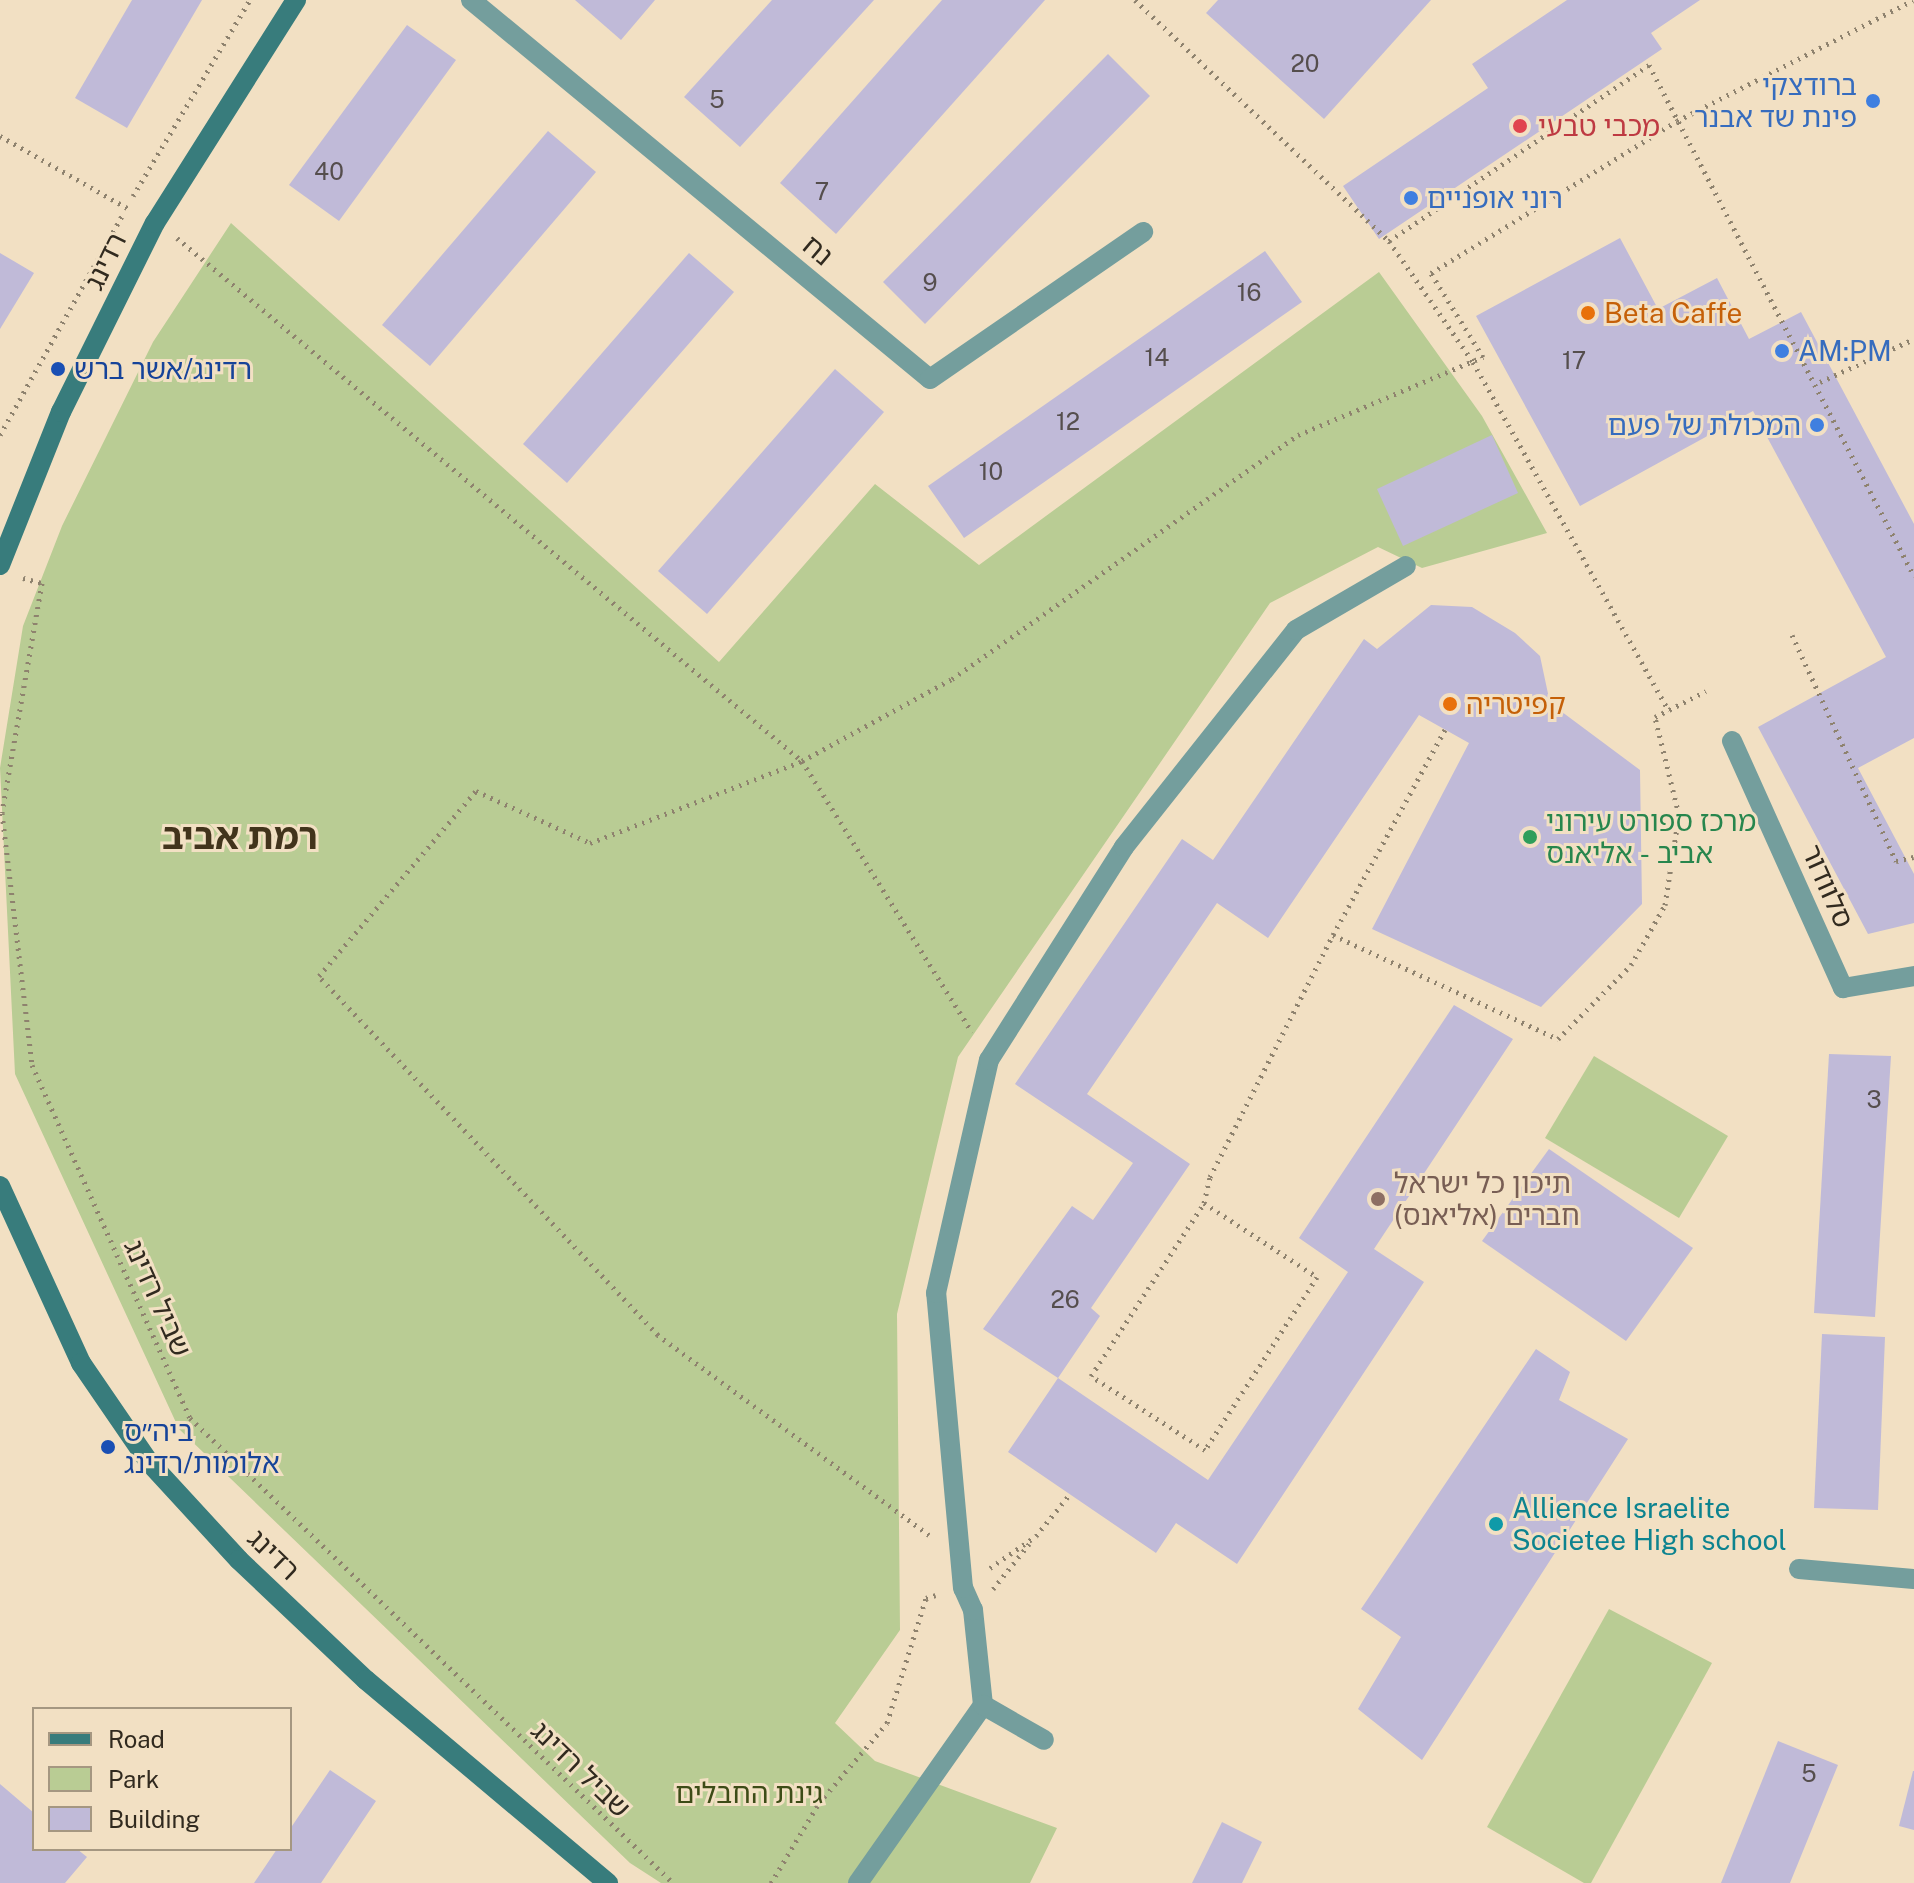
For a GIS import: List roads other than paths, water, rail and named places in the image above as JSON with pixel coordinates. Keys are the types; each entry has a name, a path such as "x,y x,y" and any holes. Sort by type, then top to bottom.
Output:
{"street":[{"name":"רדינג","path":"7,570 61,412 155,223 296,0"},
{"name":"נח","path":"471,0 930,379 1143,232"},
{"path":"858,1883 983,1705 973,1610 963,1588 966,1562 936,1293 989,1060 1124,847 1296,630 1406,566"},
{"name":"סלוודור","path":"1732,741 1843,988 1914,976"},
{"name":"רדינג","path":"0,1186 81,1363 148,1461 239,1560 366,1680 608,1883"},
{"path":"1799,1569 1914,1579"},
{"path":"983,1705 1044,1740"}],"place":[{"name":"ברודצקי פינת שד אבנר","path":"1873,101"},
{"name":"מכבי טבעי","path":"1520,126"},
{"name":"רוני אופניים","path":"1411,198"},
{"name":"Beta Caffe","path":"1588,313"},
{"name":"AM:PM","path":"1782,351"},
{"name":"רדינג/אשר ברש","path":"58,369"},
{"name":"המכולת של פעם","path":"1817,425"},
{"name":"קפיטריה","path":"1450,704"},
{"name":"מרכז ספורט עירוני אביב - אליאנס","path":"1530,837"},
{"name":"תיכון כל ישראל חברים (אליאנס)","path":"1378,1199"},
{"name":"ביה״ס אלומות/רדינג","path":"108,1447"},
{"name":"Allience Israelite Societee High school","path":"1496,1524"}],"district":[{"name":"רמת אביב","path":"240,837"}],"park label":[{"name":"גינת החבלים","path":"749,1793"}]}
